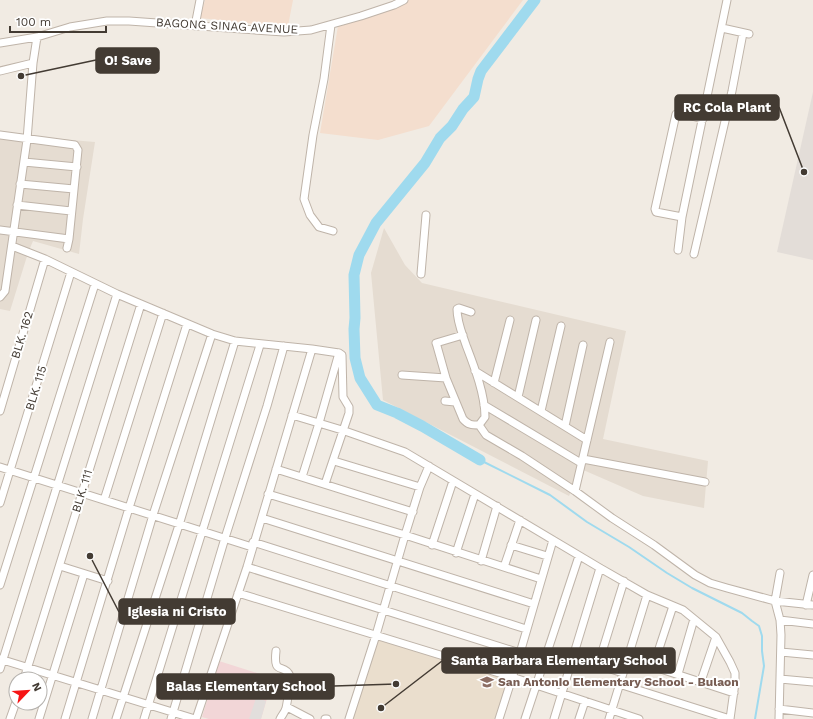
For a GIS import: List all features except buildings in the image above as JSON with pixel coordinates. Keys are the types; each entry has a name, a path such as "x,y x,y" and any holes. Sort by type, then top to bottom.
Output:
{"street":[{"path":"195,26 200,0"},
{"name":"BAGONG SINAG AVENUE","path":"0,43 37,37 70,27 107,21 129,21 284,32 311,30 394,5 404,0"},
{"path":"678,250 682,217 727,0"},
{"path":"331,25 324,79 313,135 304,199 310,215 319,227 333,231"},
{"path":"694,254 746,34 722,28"},
{"path":"0,297 5,291 20,184 28,140 33,63 37,37"},
{"path":"0,70 33,63"},
{"path":"682,217 656,212 655,209 676,114 680,113 703,119"},
{"path":"0,136 75,146 78,150 67,248"},
{"path":"24,162 77,167"},
{"path":"20,184 74,189"},
{"path":"17,205 71,211"},
{"path":"421,274 426,215"},
{"path":"0,230 69,239"},
{"path":"12,246 45,259 94,284 212,334 236,341 260,345 312,349 339,353 342,355 343,397 349,408 334,461 325,484"},
{"name":"BLK. 162","path":"0,411 45,259"},
{"name":"BLK. 115","path":"0,503 71,272"},
{"path":"0,585 94,284"},
{"path":"0,669 1,659 117,294"},
{"name":"BLK. 111","path":"27,671 141,304"},
{"path":"471,312 459,308 457,309 458,323 475,371 484,405 485,417 479,425"},
{"path":"104,500 163,313"},
{"path":"494,383 510,320"},
{"path":"518,397 536,320"},
{"path":"66,719 129,508 187,324"},
{"path":"541,410 561,326"},
{"path":"92,719 153,515 212,334"},
{"path":"463,335 436,343 446,378 464,421 472,425 479,425"},
{"path":"116,719 179,525 236,341"},
{"path":"575,491 610,342"},
{"path":"144,719 260,345"},
{"path":"565,426 583,345"},
{"path":"172,715 284,346"},
{"path":"1,659 149,704 172,715 196,719 247,567 312,349"},
{"path":"302,477 339,353"},
{"path":"475,371 541,410 587,440"},
{"path":"402,375 446,378"},
{"path":"445,402 455,402"},
{"path":"484,405 582,461 705,482"},
{"path":"292,415 342,430 405,452 624,582 647,595 683,610 716,637 727,655 734,673 734,692 730,719 619,684"},
{"path":"479,425 486,435 522,456 575,491 695,575 710,583 775,601 810,605 813,575"},
{"path":"334,461 420,487"},
{"path":"349,719 376,635 420,487 429,466"},
{"path":"0,467 153,515 179,525 390,585 526,629"},
{"path":"276,468 413,512"},
{"path":"432,545 453,481"},
{"path":"268,494 405,535 481,561 541,579"},
{"path":"456,552 475,494"},
{"path":"481,561 497,506"},
{"path":"262,518 534,604"},
{"path":"504,567 520,520"},
{"path":"499,719 553,540"},
{"path":"511,545 547,556"},
{"path":"525,719 579,556"},
{"path":"60,566 108,582"},
{"path":"247,567 520,653"},
{"path":"554,719 600,568"},
{"path":"779,719 781,652 780,620 775,601 780,573"},
{"path":"39,719 84,574"},
{"path":"598,665 624,582"},
{"path":"238,594 512,677 639,719"},
{"path":"609,719 647,595"},
{"path":"653,667 673,606"},
{"path":"678,674 694,619"},
{"path":"780,620 813,624"},
{"path":"701,681 716,637"},
{"path":"276,651 275,663 287,672 290,679 287,707 280,719"},
{"path":"781,652 813,655"},
{"path":"573,657 623,673"},
{"path":"627,658 734,692"},
{"path":"780,678 813,682"},
{"path":"579,719 585,701"},
{"path":"287,707 310,719"},
{"path":"779,709 813,713"}],"shaded area":[{"path":"205,0 293,0 288,26 200,18"},
{"path":"408,0 523,0 429,126 378,140 320,133 338,26"},
{"path":"813,92 813,260 777,252"},
{"path":"0,134 95,142 79,254 33,241 10,311 0,309"},
{"path":"384,228 405,265 422,283 626,331 603,439 708,461 704,508 643,496 581,469 569,496 383,400 371,273"},
{"path":"378,640 509,678 496,719 351,719"},
{"path":"219,661 273,678 261,719 209,719 202,717"},
{"path":"255,683 261,685 258,693 262,695 260,699 266,701 261,719 249,719 256,698 254,697 255,695 252,694"}],"waterway":[{"path":"480,460 422,426 397,413 377,405 360,378 355,358 354,275 359,255 376,223 425,163 440,138 452,126 463,109 474,97 481,71 535,0"},
{"path":"480,460 550,495 587,522 629,547 667,573 692,588 742,613 759,626 762,636 764,666 755,719"}],"place":[{"name":"O! Save","path":"21,76"},
{"name":"RC Cola Plant","path":"804,172"},
{"name":"Iglesia ni Cristo","path":"90,556"},
{"name":"San Antonio Elementary School - Bulaon","path":"487,682"},
{"name":"Balas Elementary School","path":"396,684"},
{"name":"Santa Barbara Elementary School","path":"381,708"}]}
